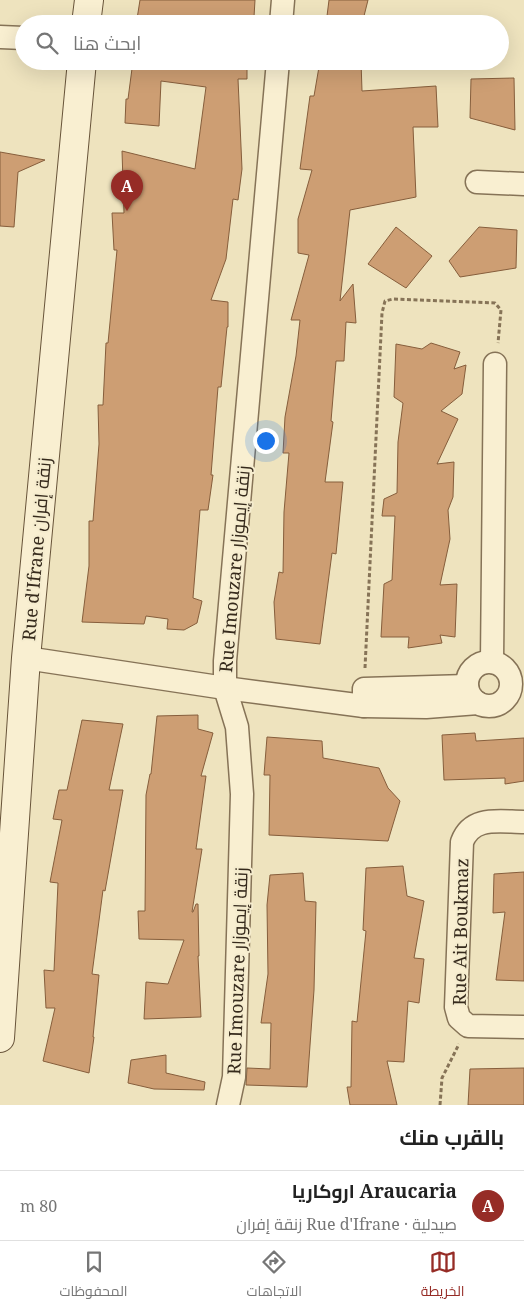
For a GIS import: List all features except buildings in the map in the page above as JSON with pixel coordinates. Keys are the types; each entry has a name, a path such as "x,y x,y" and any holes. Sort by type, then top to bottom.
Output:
{"street":[{"path":"87,15 89,0"},
{"path":"282,15 283,0"},
{"path":"0,37 15,38"},
{"name":"Rue d'Ifrane زنقة إفران","path":"0,1038 26,658 81,70"},
{"name":"Rue Imouzare زنقة إيموزار","path":"228,1105 234,1077 242,794 237,727 224,688 225,661 277,70"},
{"path":"477,182 524,184"},
{"path":"492,661 496,364"},
{"path":"26,658 224,688 364,697 473,695 488,706 498,704 506,699 512,680 508,671 501,664 492,661 482,662 468,676 473,695"},
{"name":"Rue Ait Boukmaz","path":"468,1026 460,1018 456,1007 462,842 465,834 478,823 524,822"},
{"path":"468,1026 524,1027"}],"path":[{"path":"364,697 382,313 385,301 393,299 495,303 501,310 496,364"},
{"path":"440,1105 442,1078 468,1026"}],"place":[{"name":"Araucaria اروكاريا","path":"127,211"}]}
